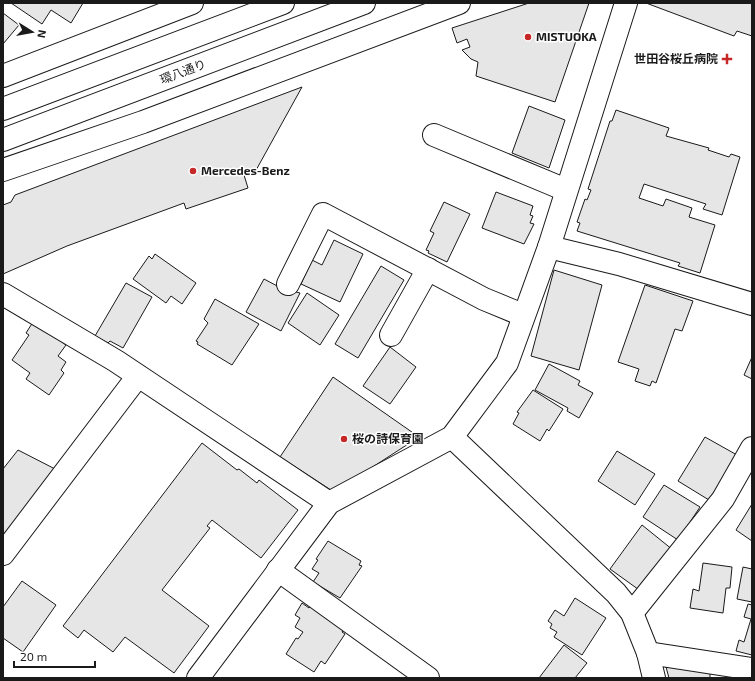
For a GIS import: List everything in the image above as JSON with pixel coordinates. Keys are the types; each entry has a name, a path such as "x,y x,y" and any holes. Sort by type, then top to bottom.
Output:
{"street":[{"path":"3,76 192,3"},
{"path":"3,109 283,3"},
{"name":"環八通り","path":"3,140 364,3"},
{"path":"3,170 143,122 459,3"},
{"path":"198,678 329,503 452,437 507,363 523,315 549,247 626,3"},
{"path":"434,135 566,190"},
{"path":"288,284 323,214 484,299 523,315"},
{"path":"549,247 619,264 752,304"},
{"path":"391,335 428,269"},
{"path":"3,294 138,376 329,503"},
{"path":"3,554 138,376"},
{"path":"452,437 616,593 632,613 648,653 654,678"},
{"path":"632,613 723,499 752,448"},
{"path":"278,570 428,678"},
{"path":"648,653 752,669"}],"building":[{"path":"11,3 83,3 71,23 51,10 42,24"},
{"path":"529,3 589,3 555,102 476,76 478,62 471,59 462,50 470,47 467,39 457,43 452,28"},
{"path":"646,3 752,3 752,36 737,31 734,36"},
{"path":"3,13 19,25 3,44"},
{"path":"302,87 255,172 244,175 248,188 186,209 184,203 67,246 3,274 3,205 11,202 15,195"},
{"path":"529,106 565,120 549,168 512,153"},
{"path":"616,110 669,128 666,136 709,148 708,150 729,157 731,154 740,157 722,215 703,209 706,204 644,184 639,198 663,206 666,199 692,208 689,217 715,225 700,273 678,266 680,263 577,231 580,223 577,222 585,199 587,200 591,190 588,189 610,121 612,121"},
{"path":"496,192 533,206 530,215 533,216 530,223 534,224 524,244 482,228"},
{"path":"444,202 470,214 447,262 428,253 429,251 426,250 434,233 430,231"},
{"path":"334,240 363,254 340,302 301,284 312,260 322,265"},
{"path":"155,254 196,283 182,304 171,296 166,303 133,279 149,256 152,259"},
{"path":"381,266 404,280 358,358 335,344"},
{"path":"554,270 602,285 579,370 531,356"},
{"path":"264,279 281,288 300,293 281,331 246,312"},
{"path":"126,283 152,297 123,348 110,341 108,343 95,336"},
{"path":"645,285 693,301 682,331 675,329 656,383 652,381 650,386 635,381 639,369 618,362"},
{"path":"307,293 339,315 320,345 288,323"},
{"path":"215,299 259,324 232,365 197,344 198,342 196,341 208,323 204,319"},
{"path":"33,322 66,345 58,356 66,362 61,370 64,373 49,395 26,379 30,373 12,360 29,335 26,333"},
{"path":"390,347 416,367 390,404 363,386"},
{"path":"752,357 752,379 744,375"},
{"path":"549,364 580,381 578,385 593,393 579,418 567,411 568,408 535,390"},
{"name":"桜の詩保育園","path":"333,377 419,437 334,492 280,457"},
{"path":"533,390 563,409 549,431 547,429 540,441 513,424 519,413 517,412"},
{"path":"705,437 737,455 709,500 678,481"},
{"path":"202,443 237,470 239,469 257,483 259,480 298,510 261,558 212,520 207,526 210,528 162,590 209,626 174,673 125,637 113,652 84,630 78,638 63,626"},
{"path":"18,450 59,471 3,543 3,469"},
{"path":"617,451 655,474 635,505 598,481"},
{"path":"664,485 700,507 678,540 643,517"},
{"path":"752,504 752,541 736,530"},
{"path":"642,525 673,550 642,592 610,569"},
{"path":"328,541 361,561 359,565 362,566 340,598 313,582 319,573 312,569 318,560 316,559"},
{"path":"703,563 732,567 730,588 726,588 723,613 690,608 693,589 699,591"},
{"path":"743,567 752,569 752,602 737,599"},
{"path":"22,581 56,605 23,652 3,638 3,607"},
{"path":"575,598 606,618 582,655 554,637 557,632 550,628 552,624 548,621 555,610 564,616"},
{"path":"302,603 309,608 312,603 346,626 342,632 345,634 325,664 321,661 314,672 286,654 296,638 298,639 303,632 295,627 300,618 295,615"},
{"path":"748,604 752,605 752,655 736,651 739,640 744,642 751,619 744,617"},
{"path":"564,645 587,663 575,678 539,678"},
{"path":"666,667 710,671 710,678 669,678"}],"place":[{"name":"MISTUOKA","path":"528,37"},
{"name":"世田谷桜丘病院","path":"727,59"},
{"name":"Mercedes-Benz","path":"193,171"},
{"name":"桜の詩保育園","path":"344,439"}]}
